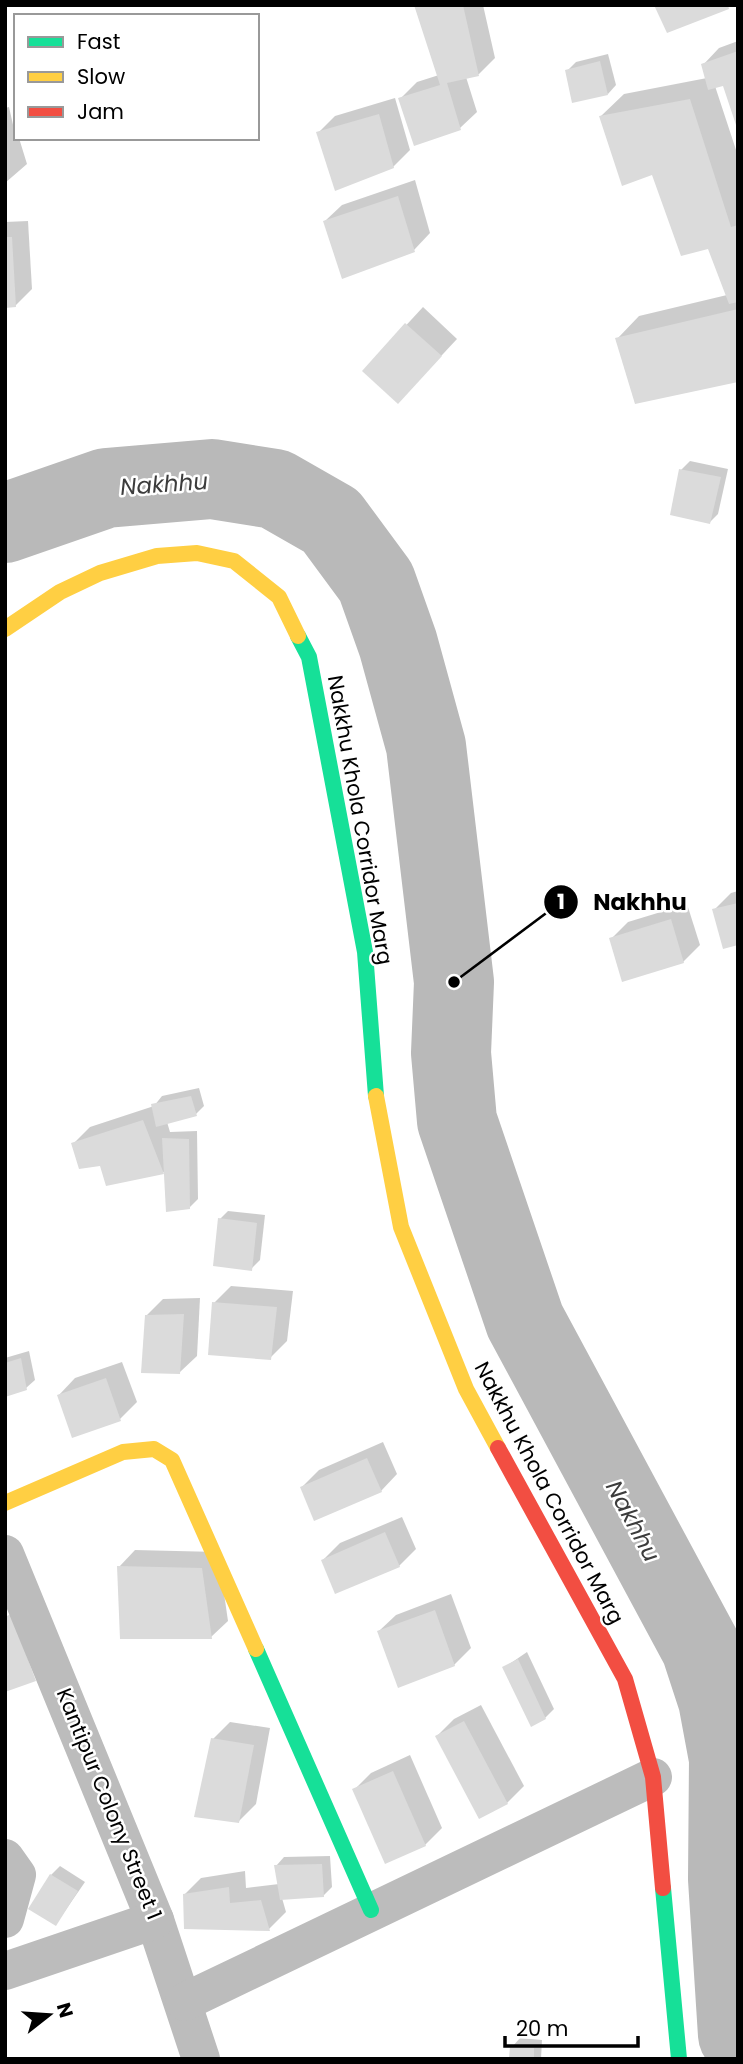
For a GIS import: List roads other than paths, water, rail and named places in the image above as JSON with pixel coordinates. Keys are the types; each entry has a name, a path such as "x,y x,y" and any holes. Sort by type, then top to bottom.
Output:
{"street":[{"name":"Nakkhu Khola Corridor Marg","path":"5,629 70,587 100,573 157,556 197,553 234,561 279,597 309,657 365,952 376,1101 401,1227 466,1389 625,1679 653,1777 680,2059"},
{"path":"5,1503 123,1452 154,1449 172,1460 371,1910"},
{"name":"Kantipur Colony Street 1","path":"5,1554 155,1920 201,2059"},
{"path":"184,2002 653,1777"},
{"path":"5,1858 17,1875 14,1896 5,1919"},
{"path":"5,1971 155,1920"}],"waterway":[{"name":"Nakhhu","path":"5,523 106,488 212,479 275,489 331,521 376,582 398,644 426,746 454,982 451,1053 457,1121 525,1321 701,1648 718,1700 729,1759 728,1879 738,2035"}],"place":[{"name":"Nakhhu","path":"454,982"}]}
